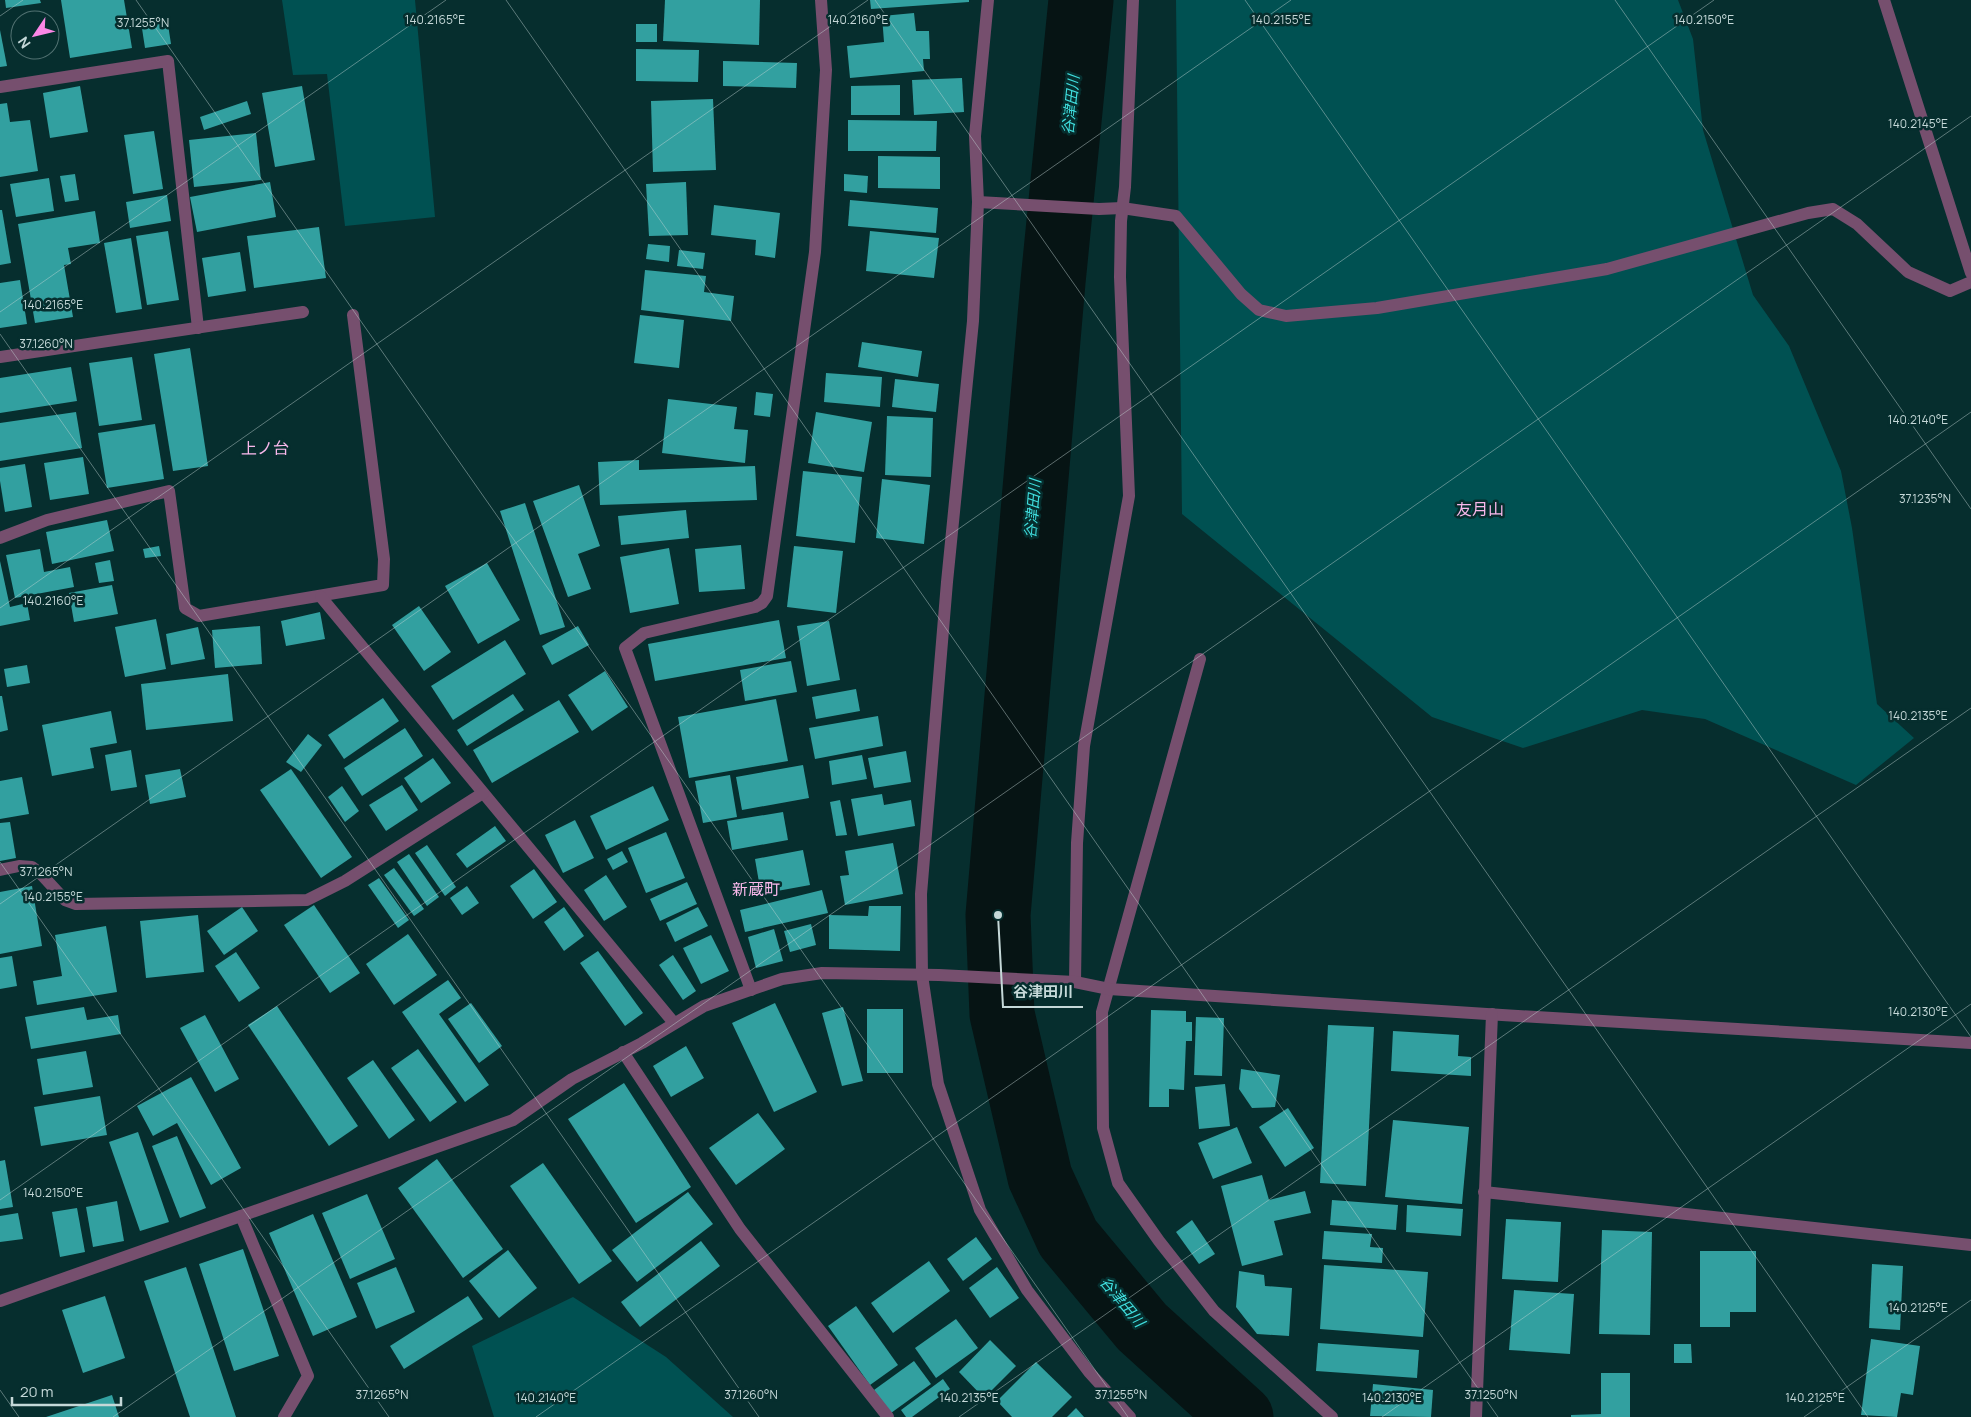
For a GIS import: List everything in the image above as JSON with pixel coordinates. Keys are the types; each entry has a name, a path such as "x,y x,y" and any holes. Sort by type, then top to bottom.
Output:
{"street":[{"path":"751,990 625,648 644,633 755,607 762,603 767,596 815,252 826,70 821,0"},
{"path":"988,0 975,136 978,202 973,321 946,592 922,894 922,975 938,1084 980,1210 1027,1290 1089,1372 1130,1417"},
{"path":"1075,982 1077,843 1084,746 1129,496 1120,277 1133,0"},
{"path":"1884,0 1971,273"},
{"path":"0,87 168,61 198,328"},
{"path":"978,202 1099,209 1122,208 1176,216 1241,294 1259,310 1286,316 1377,308 1607,268 1808,213 1833,210 1857,224 1908,272 1950,291 1971,282"},
{"path":"0,357 303,312"},
{"path":"0,538 48,520 169,491 185,608 199,616 321,597 383,585 384,559 353,314"},
{"path":"321,597 674,1023"},
{"path":"1200,659 1102,1012 1103,1128 1118,1183 1214,1311 1332,1417"},
{"path":"0,870 19,866 32,867 65,900 76,904 307,900 345,881 483,793"},
{"path":"0,1301 513,1120 572,1079 624,1052 704,1006 782,979 822,973 939,975 1075,982 1109,989 1971,1043"},
{"path":"1476,1417 1492,1014"},
{"path":"624,1052 740,1229 888,1417"},
{"path":"1484,1192 1971,1245"},
{"path":"241,1216 308,1376 284,1417"}],"shaded area":[{"path":"282,0 415,0 435,217 345,226 327,74 293,75"},
{"path":"1176,0 1678,0 1693,39 1703,130 1753,295 1789,346 1841,471 1852,528 1877,704 1914,738 1856,785 1705,719 1642,710 1523,748 1432,717 1182,514"},
{"path":"573,1297 666,1357 733,1417 494,1417 472,1346"}],"building":[{"path":"5,0 40,0 41,3 6,8"},
{"path":"61,0 124,0 132,48 70,58"},
{"path":"665,0 760,0 759,45 663,41"},
{"path":"870,0 969,0 969,2 871,9"},
{"path":"914,13 916,31 929,31 930,59 923,59 924,71 850,78 847,46 884,42 882,16"},
{"path":"167,18 171,44 145,48 141,22"},
{"path":"636,24 657,24 657,42 636,42"},
{"path":"0,30 7,66 0,67"},
{"path":"636,49 699,50 698,82 636,81"},
{"path":"723,61 797,63 796,88 723,86"},
{"path":"962,78 964,112 914,115 912,80"},
{"path":"900,85 900,115 851,115 851,86"},
{"path":"80,86 88,132 50,138 43,93"},
{"path":"302,86 315,160 275,167 262,93"},
{"path":"713,99 716,170 653,172 651,101"},
{"path":"247,101 251,114 204,130 200,117"},
{"path":"7,103 10,122 30,120 38,171 0,177 0,104"},
{"path":"848,120 937,121 936,151 848,151"},
{"path":"154,131 163,189 133,194 124,135"},
{"path":"256,133 261,180 194,187 189,140"},
{"path":"878,156 940,157 940,189 878,188"},
{"path":"75,174 79,200 65,202 60,176"},
{"path":"844,174 868,176 867,193 844,191"},
{"path":"49,178 54,211 16,217 10,184"},
{"path":"270,182 276,217 197,232 190,197"},
{"path":"686,182 688,235 649,236 646,184"},
{"path":"167,195 171,221 130,228 126,202"},
{"path":"850,200 938,208 936,233 848,226"},
{"path":"714,205 780,213 775,258 755,255 756,240 711,235"},
{"path":"0,210 2,210 11,263 0,265"},
{"path":"95,211 100,243 68,248 71,264 64,265 73,317 35,323 18,224"},
{"path":"319,227 326,278 254,288 247,236"},
{"path":"168,231 179,300 147,305 136,236"},
{"path":"870,231 939,238 934,278 866,271"},
{"path":"131,238 142,309 116,313 104,243"},
{"path":"648,244 670,246 669,262 646,259"},
{"path":"679,250 705,253 703,269 677,266"},
{"path":"240,252 246,291 208,297 202,258"},
{"path":"645,270 706,276 704,292 734,296 731,321 641,310"},
{"path":"20,280 27,324 0,328 0,283"},
{"path":"640,315 684,320 679,368 634,363"},
{"path":"862,342 922,351 918,377 858,367"},
{"path":"190,348 208,466 173,471 154,354"},
{"path":"132,357 142,420 99,426 89,363"},
{"path":"71,367 77,401 0,413 0,378"},
{"path":"826,373 882,377 880,407 824,402"},
{"path":"895,379 939,384 936,412 892,407"},
{"path":"756,392 773,394 770,417 754,415"},
{"path":"668,399 737,407 734,429 748,430 745,463 662,453"},
{"path":"76,412 82,448 0,461 0,423"},
{"path":"816,412 872,422 864,472 808,463"},
{"path":"887,416 933,418 931,477 885,475"},
{"path":"155,424 164,479 107,488 98,433"},
{"path":"83,457 89,494 50,500 44,463"},
{"path":"639,460 639,470 755,466 757,500 600,505 598,462"},
{"path":"25,464 32,507 5,512 0,468"},
{"path":"803,471 862,477 855,543 796,536"},
{"path":"882,479 930,485 924,544 876,538"},
{"path":"579,485 600,546 578,554 591,589 568,597 533,501"},
{"path":"525,503 565,627 540,635 500,511"},
{"path":"686,510 689,538 621,545 618,516"},
{"path":"107,520 114,551 52,564 46,532"},
{"path":"741,545 745,589 699,592 695,549"},
{"path":"159,546 161,556 145,558 143,549"},
{"path":"794,546 843,551 836,613 787,607"},
{"path":"669,548 679,604 630,613 620,557"},
{"path":"40,549 44,572 70,567 74,587 15,598 6,555"},
{"path":"110,560 114,581 99,583 95,563"},
{"path":"0,561 10,607 27,603 30,620 0,626"},
{"path":"487,563 520,620 478,644 445,586"},
{"path":"112,585 118,614 74,622 69,593"},
{"path":"419,606 451,652 424,671 392,625"},
{"path":"320,612 325,639 286,646 281,621"},
{"path":"156,619 166,669 125,677 115,627"},
{"path":"779,620 786,658 655,681 648,644"},
{"path":"829,621 840,680 807,686 797,626"},
{"path":"260,626 262,664 215,668 212,630"},
{"path":"578,626 589,645 552,665 542,646"},
{"path":"198,627 205,659 171,665 166,634"},
{"path":"505,640 526,674 453,720 431,686"},
{"path":"791,661 797,692 745,701 740,670"},
{"path":"27,665 30,683 7,687 4,669"},
{"path":"605,671 628,707 592,731 568,695"},
{"path":"228,674 233,721 146,730 141,684"},
{"path":"856,689 860,711 816,719 812,697"},
{"path":"513,694 524,710 467,746 457,730"},
{"path":"0,696 2,696 8,730 0,732"},
{"path":"383,698 399,721 344,759 328,735"},
{"path":"776,699 788,761 689,778 678,717"},
{"path":"559,700 579,732 492,783 473,750"},
{"path":"111,711 117,743 90,748 94,768 52,776 42,725"},
{"path":"878,716 883,746 815,759 809,728"},
{"path":"405,728 423,756 362,796 344,768"},
{"path":"308,734 322,745 301,772 286,762"},
{"path":"131,750 137,787 111,791 105,755"},
{"path":"906,751 911,782 874,788 868,758"},
{"path":"862,755 867,779 832,785 829,761"},
{"path":"433,758 451,783 421,803 404,778"},
{"path":"803,765 809,798 742,810 736,777"},
{"path":"180,769 186,797 150,804 145,775"},
{"path":"291,769 352,857 321,878 260,790"},
{"path":"730,775 737,817 703,823 695,781"},
{"path":"22,777 29,814 0,819 0,781"},
{"path":"402,785 418,810 386,831 369,805"},
{"path":"342,786 359,811 345,822 328,797"},
{"path":"653,786 669,820 606,850 590,816"},
{"path":"882,794 884,805 911,800 915,826 858,836 851,799"},
{"path":"840,800 847,835 836,836 830,802"},
{"path":"783,812 788,840 732,850 727,821"},
{"path":"575,820 594,858 563,873 545,835"},
{"path":"10,822 16,858 0,861 0,823"},
{"path":"495,826 506,841 467,868 456,854"},
{"path":"666,832 685,878 646,893 628,848"},
{"path":"893,843 903,894 845,905 840,876 849,875 845,851"},
{"path":"427,845 456,887 445,896 415,853"},
{"path":"803,850 810,885 761,894 755,859"},
{"path":"622,851 628,862 613,870 607,859"},
{"path":"409,854 439,897 427,906 397,862"},
{"path":"394,868 424,909 414,916 384,875"},
{"path":"534,869 557,902 533,919 510,886"},
{"path":"606,875 627,907 604,921 584,890"},
{"path":"379,878 409,920 398,928 368,885"},
{"path":"687,882 697,904 660,921 650,899"},
{"path":"32,886 42,946 0,954 0,892"},
{"path":"467,886 479,903 462,915 450,898"},
{"path":"822,890 828,913 745,932 740,910"},
{"path":"314,905 360,973 330,993 284,925"},
{"path":"869,906 901,906 900,951 829,949 829,915 868,916"},
{"path":"242,907 258,931 224,955 207,931"},
{"path":"564,907 584,936 564,951 544,922"},
{"path":"698,907 708,926 675,942 666,923"},
{"path":"198,915 204,972 146,978 140,921"},
{"path":"811,924 816,945 790,952 784,931"},
{"path":"106,926 117,992 37,1005 33,981 62,976 55,935"},
{"path":"774,929 783,961 756,968 748,937"},
{"path":"408,934 437,975 394,1005 366,964"},
{"path":"711,935 729,971 701,984 683,948"},
{"path":"598,951 643,1013 625,1026 580,963"},
{"path":"236,952 260,988 239,1002 215,966"},
{"path":"673,955 696,991 683,1000 659,965"},
{"path":"12,956 17,986 0,989 0,958"},
{"path":"448,980 461,998 439,1014 489,1085 465,1102 402,1012"},
{"path":"471,1003 502,1046 479,1063 448,1019"},
{"path":"775,1003 817,1092 774,1112 732,1023"},
{"path":"277,1006 358,1126 329,1146 248,1025"},
{"path":"84,1007 87,1020 118,1015 121,1034 31,1049 25,1017"},
{"path":"843,1007 863,1081 842,1086 822,1013"},
{"path":"867,1009 903,1009 903,1073 867,1073"},
{"path":"1151,1010 1186,1011 1186,1022 1192,1022 1192,1041 1186,1041 1184,1090 1169,1089 1169,1107 1149,1107"},
{"path":"205,1015 239,1079 215,1092 180,1028"},
{"path":"1196,1017 1224,1018 1222,1076 1194,1075"},
{"path":"1328,1025 1374,1027 1366,1186 1320,1183"},
{"path":"1393,1031 1459,1035 1458,1056 1471,1057 1471,1076 1391,1071"},
{"path":"686,1046 704,1078 671,1097 653,1066"},
{"path":"418,1049 457,1102 430,1122 391,1068"},
{"path":"86,1051 93,1087 43,1095 37,1059"},
{"path":"373,1060 415,1120 389,1139 347,1078"},
{"path":"1241,1069 1280,1075 1275,1107 1252,1108 1239,1089"},
{"path":"191,1077 241,1168 211,1185 177,1123 153,1136 137,1106"},
{"path":"624,1083 691,1187 636,1223 568,1119"},
{"path":"1225,1084 1230,1126 1199,1129 1195,1087"},
{"path":"100,1096 107,1135 41,1146 34,1107"},
{"path":"1288,1108 1314,1148 1285,1167 1259,1127"},
{"path":"758,1113 785,1149 736,1185 709,1148"},
{"path":"1393,1120 1469,1127 1462,1204 1385,1197"},
{"path":"1237,1127 1252,1163 1213,1179 1198,1143"},
{"path":"138,1132 169,1222 140,1231 109,1142"},
{"path":"177,1136 206,1208 180,1218 152,1146"},
{"path":"437,1159 503,1249 463,1278 398,1188"},
{"path":"5,1160 13,1207 0,1209 0,1161"},
{"path":"543,1163 612,1261 579,1284 510,1186"},
{"path":"1262,1175 1269,1200 1305,1191 1311,1213 1274,1221 1283,1255 1242,1266 1221,1186"},
{"path":"688,1192 713,1224 637,1282 612,1250"},
{"path":"367,1194 395,1259 350,1279 322,1213"},
{"path":"1332,1200 1398,1205 1396,1230 1330,1225"},
{"path":"117,1201 124,1241 93,1247 86,1207"},
{"path":"1407,1205 1463,1209 1461,1236 1406,1232"},
{"path":"77,1208 85,1252 60,1257 52,1212"},
{"path":"18,1213 23,1239 0,1242 0,1216"},
{"path":"313,1214 357,1317 313,1336 269,1233"},
{"path":"1506,1219 1561,1222 1558,1282 1502,1279"},
{"path":"1192,1220 1215,1254 1199,1264 1176,1232"},
{"path":"1602,1230 1652,1232 1650,1335 1599,1334"},
{"path":"1324,1231 1372,1234 1370,1247 1383,1248 1382,1263 1322,1259"},
{"path":"976,1237 992,1259 963,1281 947,1259"},
{"path":"701,1241 720,1266 640,1327 621,1302"},
{"path":"243,1249 279,1356 234,1371 199,1264"},
{"path":"508,1250 537,1288 499,1318 469,1281"},
{"path":"1700,1251 1756,1251 1756,1312 1730,1312 1730,1327 1700,1327"},
{"path":"929,1261 950,1291 893,1333 871,1303"},
{"path":"1872,1264 1903,1266 1900,1330 1869,1328"},
{"path":"1324,1265 1428,1272 1423,1337 1320,1329"},
{"path":"186,1267 236,1417 190,1417 144,1281"},
{"path":"396,1267 415,1312 376,1329 357,1283"},
{"path":"997,1267 1019,1298 990,1318 969,1288"},
{"path":"1239,1271 1264,1275 1265,1286 1292,1288 1289,1336 1257,1334 1236,1307"},
{"path":"1514,1290 1574,1294 1570,1354 1509,1350"},
{"path":"105,1296 125,1358 83,1373 62,1310"},
{"path":"468,1296 483,1319 404,1369 390,1346"},
{"path":"856,1306 898,1365 870,1385 828,1326"},
{"path":"956,1319 978,1348 936,1378 915,1348"},
{"path":"1871,1339 1920,1346 1913,1395 1901,1393 1897,1417 1861,1415"},
{"path":"990,1340 1016,1366 984,1398 959,1372"},
{"path":"1318,1343 1419,1350 1417,1378 1316,1371"},
{"path":"1674,1344 1691,1344 1692,1363 1674,1363"},
{"path":"914,1361 931,1384 891,1413 874,1390"},
{"path":"1036,1362 1072,1397 1052,1417 1012,1417 997,1401"},
{"path":"1601,1373 1630,1373 1630,1417 1571,1417 1571,1415 1601,1414"},
{"path":"943,1379 950,1389 912,1417 906,1417 901,1410"},
{"path":"1373,1384 1433,1390 1431,1417 1370,1416"},
{"path":"112,1395 119,1417 46,1417"},
{"path":"1076,1408 1084,1417 1067,1417"}],"waterway":[{"name":"谷津田川","path":"1081,0 1053,282 998,915 1002,1014 1040,1177 1068,1238 1142,1327 1241,1417"}],"place":[{"name":"谷津田川","path":"998,915"}],"district":[{"name":"上ノ台","path":"265,448"},
{"name":"友月山","path":"1480,509"},
{"name":"新蔵町","path":"756,889"}]}
